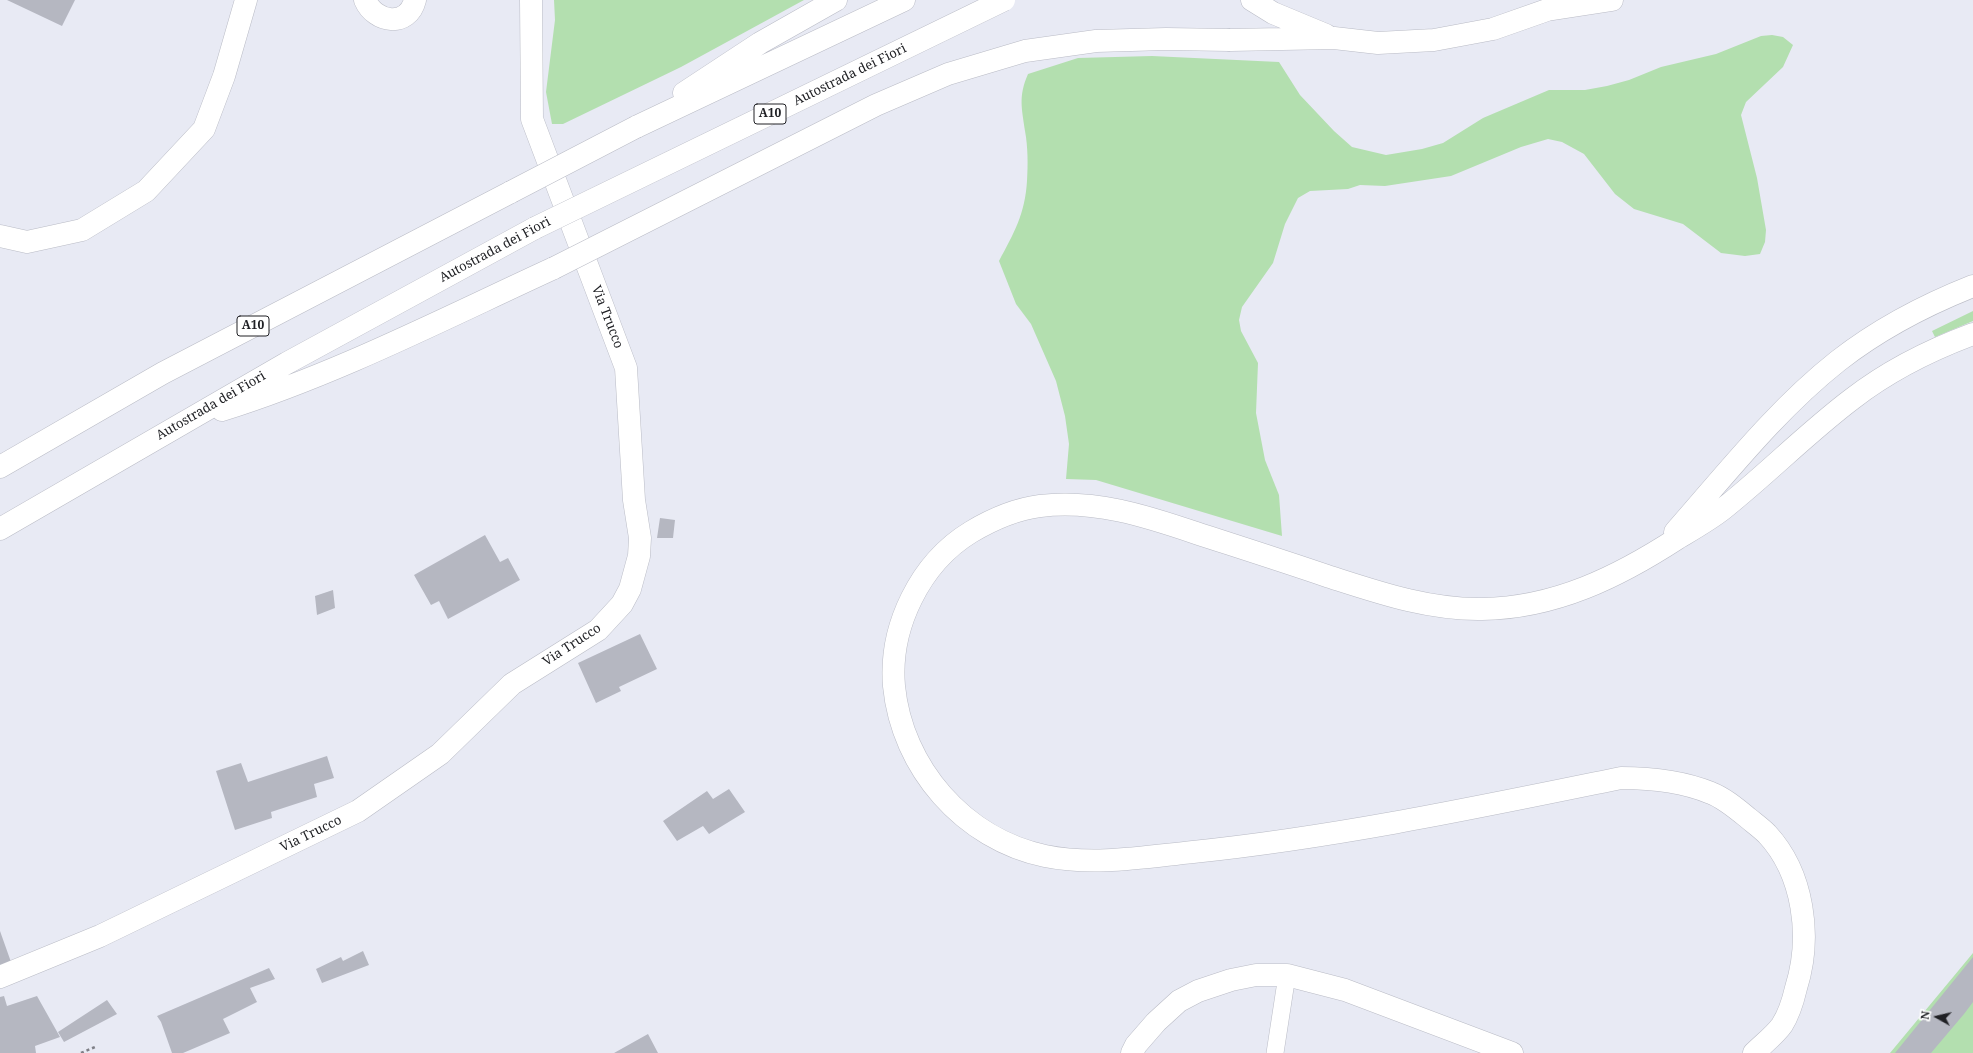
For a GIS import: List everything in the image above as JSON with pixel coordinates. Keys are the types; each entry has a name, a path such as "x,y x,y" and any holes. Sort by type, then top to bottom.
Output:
{"main road":[{"path":"0,236 27,242 82,230 146,191 204,129 224,76 246,0"},
{"path":"365,0 368,8 375,15 384,19 394,19 403,16 410,10 415,0"},
{"name":"Via Trucco","path":"0,977 100,936 358,812 440,754 512,684 598,630 614,614 630,589 639,556 640,538 634,500 626,368 532,119 531,0"},
{"path":"636,127 708,76 760,43 836,0"},
{"name":"A10","path":"0,467 163,373 636,127 904,0"},
{"name":"Autostrada dei Fiori","path":"0,529 287,363 535,228 1004,0"},
{"path":"1252,0 1273,13 1334,38"},
{"path":"183,422 269,395 315,377 554,268 876,105 948,74 1025,51 1096,41 1166,39 1230,40 1334,38 1378,43 1434,40 1493,29 1555,5 1612,0"},
{"path":"1656,552 1794,401 1838,361 1887,327 1939,300 1973,286"},
{"path":"1754,1053 1781,1026 1791,1007 1799,981 1804,951 1803,920 1796,885 1783,857 1767,834 1739,810 1712,793 1682,784 1654,778 1621,778 1425,818 1238,848 1118,860 1082,861 1044,856 1013,846 983,832 955,811 932,784 913,751 899,718 893,662 908,603 926,573 944,553 968,534 1004,516 1038,506 1098,506 1145,516 1377,592 1427,604 1481,609 1529,604 1565,596 1614,576 1720,512 1810,433 1855,396 1898,368 1948,343 1973,334"},
{"path":"1132,1053 1136,1045 1156,1022 1179,1001 1198,991 1231,980 1256,975 1287,975 1345,990 1512,1053"}],"lane":[{"path":"1275,1053 1287,975"}],"path":[{"path":"80,1053 95,1047"}],"green space":[{"path":"554,0 804,0 681,67 563,124 552,124 546,92 555,20"},
{"path":"1772,35 1783,37 1793,45 1783,67 1746,102 1741,115 1757,178 1766,230 1765,242 1760,254 1745,256 1721,253 1683,224 1634,209 1615,194 1584,154 1562,142 1548,139 1521,147 1451,176 1385,186 1360,185 1348,189 1310,191 1298,198 1285,224 1273,263 1242,307 1239,320 1241,331 1258,363 1256,413 1265,460 1279,495 1282,536 1096,480 1066,479 1069,444 1065,416 1056,381 1031,324 1016,304 999,261 1018,223 1026,193 1028,169 1022,96 1028,74 1078,58 1152,56 1279,62 1300,95 1334,131 1352,147 1386,155 1422,149 1443,143 1483,118 1549,90 1585,90 1607,86 1629,80 1661,67 1716,54 1761,36"},
{"path":"1973,311 1973,321 1935,337 1932,331"},
{"path":"1973,953 1973,1053 1890,1053"}],"building":[{"path":"7,0 75,0 62,26"},
{"path":"660,518 675,520 673,538 657,538"},
{"path":"485,535 500,562 508,558 520,580 448,619 439,601 431,605 414,575"},
{"path":"333,590 335,608 317,615 315,596"},
{"path":"640,634 657,669 619,687 621,691 596,703 578,663"},
{"path":"327,756 334,778 314,784 317,797 271,812 272,818 235,830 216,771 241,763 248,782"},
{"path":"729,789 745,812 709,834 703,826 677,841 663,821 707,791 713,799"},
{"path":"0,931 11,962 0,967"},
{"path":"363,951 369,965 322,983 316,969 341,957 343,961"},
{"path":"1973,957 1973,1002 1964,1014 1931,1053 1895,1053"},
{"path":"269,968 275,979 250,988 257,1002 223,1019 230,1033 183,1053 172,1053 161,1022 157,1016"},
{"path":"4,996 7,1006 37,996 60,1037 35,1046 36,1053 0,1053 0,997"},
{"path":"107,1000 117,1014 64,1042 58,1032"},
{"path":"648,1034 658,1053 614,1053"}]}
